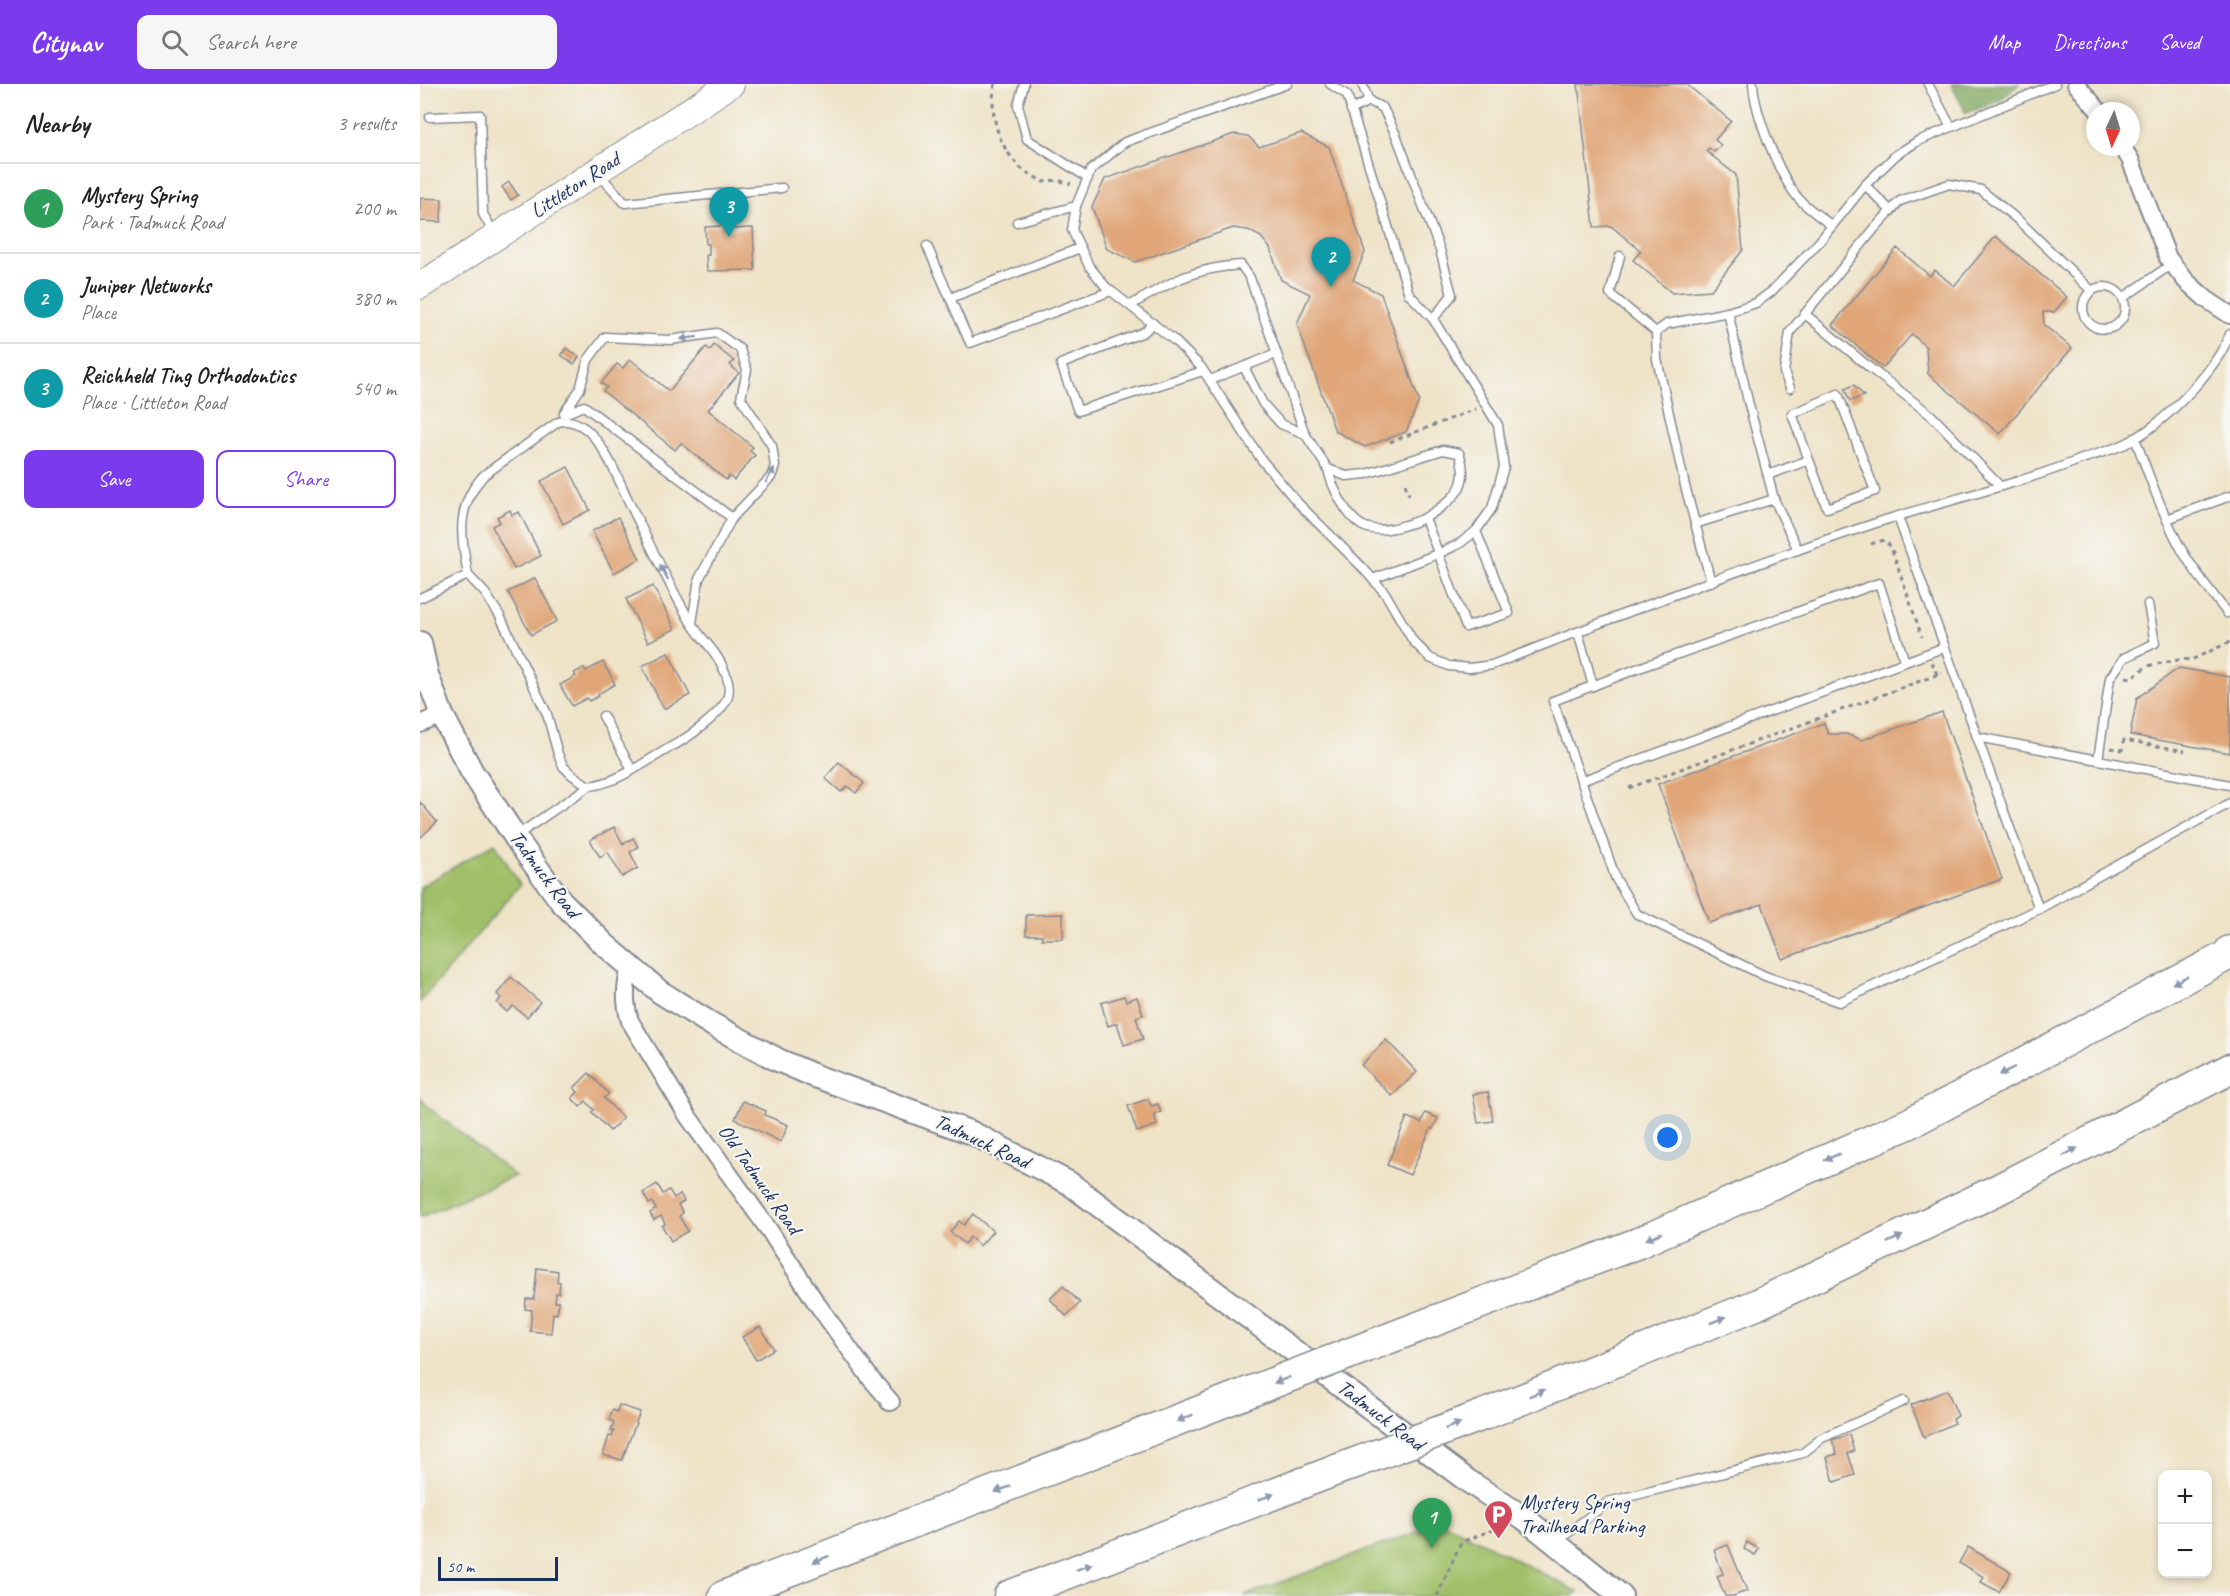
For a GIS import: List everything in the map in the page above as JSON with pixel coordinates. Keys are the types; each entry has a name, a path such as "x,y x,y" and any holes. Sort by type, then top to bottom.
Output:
{"highway":[{"path":"724,1596 1638,1243 1908,1124 2228,955 2230,951"},
{"path":"1009,1596 1483,1414 1756,1305 1995,1191 2230,1069"}],"main road":[{"name":"Littleton Road","path":"420,286 731,84"}],"street":[{"path":"2076,84 2091,102"},
{"path":"2128,156 2172,264 2186,281 2206,299 2230,315"},
{"name":"Tadmuck Road","path":"420,643 427,675 442,715 472,771 516,837 561,901 630,968 660,992 713,1026 778,1060 815,1076 972,1133 1069,1183 1468,1481 1524,1518 1621,1596"},
{"path":"420,723 442,715"},
{"name":"Old Tadmuck Road","path":"630,968 626,983 625,1005 630,1021 687,1114 769,1230 815,1301 871,1379 891,1402 889,1402"}],"lane":[{"path":"1024,84 1018,105 1027,139 1088,178"},
{"path":"1287,84 1125,142 1091,170 1076,206 1072,230 1089,266 1111,291 1175,341 1203,370 1261,459 1298,503 1385,592 1413,641 1430,658 1449,666 1470,668 1492,665 1798,550 1898,517 2044,474 2124,444 2169,412 2187,395 2204,375 2230,334"},
{"path":"1330,84 1347,95 1409,294 1433,319 1498,425 1504,467 1492,508 1476,531 1459,544 1440,554 1373,579"},
{"path":"1362,84 1369,101 1383,108 1388,117 1440,250 1452,296 1433,319"},
{"path":"1753,84 1754,97 1772,154 1799,199 1832,226"},
{"path":"1928,84 1951,127"},
{"path":"1656,333 1667,324 1728,312 1756,303 1771,292 1832,226 1865,185 1896,155 1918,141 2055,84"},
{"path":"1351,110 1369,101"},
{"path":"429,117 480,115 483,214 496,237"},
{"path":"596,171 625,203 782,188"},
{"path":"1790,388 1784,372 1790,332 1900,201 1948,184 1981,190 2018,219 2092,291"},
{"path":"1865,185 1891,211"},
{"path":"1017,222 1076,206"},
{"path":"927,246 970,343 1111,291"},
{"path":"950,298 1080,248"},
{"path":"1620,256 1610,294 1656,333 1657,359 1695,524 1711,582"},
{"path":"2123,298 2172,264"},
{"path":"1131,305 1174,279 1215,267 1241,265 1250,278 1305,434 1328,469 1331,484 1345,507 1361,525 1380,529 1401,527 1425,518 1451,501 1462,483 1464,467 1458,453 1443,450 1366,474 1346,476 1328,469"},
{"path":"2103,286 2118,290 2123,298 2126,303 2125,318 2114,329 2098,330 2086,321 2082,306 2089,292 2103,286"},
{"path":"1728,312 1748,401 1774,499 1798,550"},
{"path":"1805,314 1932,416 2000,486"},
{"path":"1152,323 1143,332 1061,364 1078,411 1203,370"},
{"path":"564,417 580,389 588,360 605,337 670,340 717,333 740,349 747,370 741,398 772,446 775,466 771,477 732,518 699,579 692,623"},
{"path":"1210,380 1276,354"},
{"path":"1244,367 1263,404 1281,424 1305,434"},
{"path":"1838,394 1875,491 1827,508 1809,460 1792,414 1838,394"},
{"path":"589,786 563,766 547,714 500,616 485,593 468,575 462,531 468,496 484,475 564,417 584,406 732,518"},
{"path":"516,837 589,786 614,779 691,736 728,698 728,681 724,668 692,623 645,537 601,444 578,422 564,417"},
{"path":"2135,438 2177,542 2193,568 2228,613"},
{"path":"1768,475 1809,460"},
{"path":"2167,519 2230,496"},
{"path":"1695,524 1774,499"},
{"path":"1898,517 2039,909"},
{"path":"1425,518 1466,627 1509,613 1476,531"},
{"path":"420,598 468,575"},
{"path":"1905,662 1879,583 1553,701 1616,879 1637,914 1765,976 1839,1002 2039,909 2230,803"},
{"path":"2098,760 2110,678 2124,658 2155,643 2148,604"},
{"path":"1578,632 1593,686"},
{"path":"1581,781 1945,647"},
{"path":"603,716 632,770"},
{"path":"1977,737 2230,785"},
{"path":"1555,1543 1608,1502 1803,1452 1822,1438 1904,1401"}],"path":[{"path":"1390,442 1486,405"},
{"path":"1405,484 1409,495"},
{"path":"1871,544 1884,540 1891,547 1922,636"},
{"path":"2113,674 2132,678 2146,666 2191,660 2230,642"},
{"path":"1931,660 1937,675"},
{"path":"1629,788 1942,672"},
{"path":"2111,748 2122,750 2124,740 2185,751"},
{"path":"1437,1596 1461,1542 1524,1518"}],"green space":[{"path":"1951,84 2019,84 1999,101 1966,113"},
{"path":"495,843 520,885 420,1002 420,887"},
{"path":"420,1097 428,1107 515,1176 420,1217"},
{"path":"1443,1522 1578,1592 1573,1596 1244,1596"}],"building":[{"path":"1578,84 1686,84 1731,121 1715,140 1721,145 1714,152 1709,148 1706,151 1736,175 1743,250 1711,290 1672,293 1633,260 1641,251 1611,226 1594,227"},
{"path":"1301,133 1329,147 1365,252 1353,280 1381,294 1419,401 1406,432 1365,447 1335,431 1297,324 1310,294 1281,280 1270,248 1261,237 1248,230 1233,228 1135,262 1107,249 1092,207 1105,179 1234,134 1248,136 1259,147"},
{"path":"509,182 518,195 511,200 502,187"},
{"path":"420,198 442,199 441,222 420,221"},
{"path":"728,202 728,229 753,228 755,270 707,271 706,255 709,255 709,244 706,244 705,227 721,226 720,203"},
{"path":"1996,236 2067,297 2054,312 2043,312 2044,325 2072,348 2000,434 1928,374 1926,347 1912,334 1883,368 1832,325 1897,248 1930,276 1935,270 1954,286"},
{"path":"714,345 734,361 730,365 739,373 708,410 753,447 750,451 755,455 734,480 729,476 726,480 681,443 675,450 603,391 607,387 601,383 617,364 623,368 630,359 669,391 706,347 710,350"},
{"path":"566,348 579,357 574,364 561,355"},
{"path":"1854,385 1864,396 1850,401 1845,389"},
{"path":"568,467 590,510 563,524 541,481"},
{"path":"510,510 512,515 519,512 541,556 514,569 492,526 500,522 497,517"},
{"path":"618,517 640,559 614,573 592,531"},
{"path":"535,578 557,621 531,635 508,592"},
{"path":"653,586 675,629 648,642 626,599"},
{"path":"668,653 690,695 664,709 642,666"},
{"path":"603,662 615,684 598,694 599,696 589,701 587,698 572,706 560,685 576,676 574,673 584,668 586,671"},
{"path":"2179,668 2230,677 2230,753 2130,735 2137,698"},
{"path":"1942,712 2002,879 1782,959 1762,904 1709,923 1658,784 1824,723 1828,734 1846,734 1862,740"},
{"path":"839,762 864,783 856,793 847,786 841,792 825,778"},
{"path":"420,802 437,822 421,837 420,835"},
{"path":"614,827 623,844 633,838 638,847 630,852 638,868 622,877 608,852 600,857 590,840"},
{"path":"1063,914 1063,939 1042,939 1042,935 1026,935 1026,915"},
{"path":"511,977 540,1002 527,1017 513,1006 507,1012 497,1003 501,998 497,994"},
{"path":"1124,996 1126,1001 1137,997 1143,1015 1136,1017 1143,1039 1124,1045 1117,1023 1108,1026 1101,1003"},
{"path":"1386,1040 1417,1072 1392,1096 1361,1065"},
{"path":"589,1073 609,1094 604,1098 623,1118 610,1131 592,1112 594,1110 586,1101 580,1107 572,1098 578,1092 574,1088"},
{"path":"1488,1092 1493,1121 1478,1123 1473,1094"},
{"path":"1148,1099 1151,1106 1158,1104 1161,1112 1154,1114 1157,1125 1137,1132 1128,1106"},
{"path":"743,1101 766,1111 765,1115 788,1125 781,1142 735,1119"},
{"path":"1425,1113 1438,1118 1433,1129 1431,1128 1410,1175 1387,1165 1407,1117 1421,1123"},
{"path":"657,1184 663,1194 669,1190 674,1198 680,1194 684,1201 678,1205 683,1213 679,1216 688,1231 671,1241 662,1226 665,1224 661,1216 654,1220 650,1213 656,1209 652,1202 649,1204 643,1193"},
{"path":"973,1214 993,1231 980,1246 970,1237 965,1244 950,1232 959,1221 964,1225"},
{"path":"537,1268 558,1271 559,1293 556,1293 555,1302 559,1302 557,1314 553,1313 551,1333 530,1331 532,1310 525,1309 526,1299 534,1299"},
{"path":"1063,1286 1080,1303 1066,1316 1050,1299"},
{"path":"760,1327 774,1349 756,1360 742,1337"},
{"path":"1947,1390 1958,1416 1953,1419 1955,1423 1924,1437 1911,1405"},
{"path":"619,1405 640,1412 622,1460 603,1455 609,1436 612,1437 614,1431 611,1431 614,1422 609,1420 612,1410 617,1412"},
{"path":"1849,1435 1854,1451 1848,1453 1855,1475 1834,1482 1827,1457 1837,1454 1832,1440"},
{"path":"1747,1542 1759,1549 1755,1555 1744,1549"},
{"path":"1728,1545 1747,1591 1733,1596 1725,1596 1717,1576 1723,1574 1714,1550"},
{"path":"1968,1547 2011,1572 1999,1592 1981,1582 1984,1577 1959,1563"}],"place":[{"name":"Reichheld Ting Orthodontics","path":"729,237"},
{"name":"Juniper Networks","path":"1331,287"},
{"name":"Mystery Spring Trailhead Parking","path":"1499,1540"},
{"name":"Mystery Spring","path":"1432,1548"}]}
